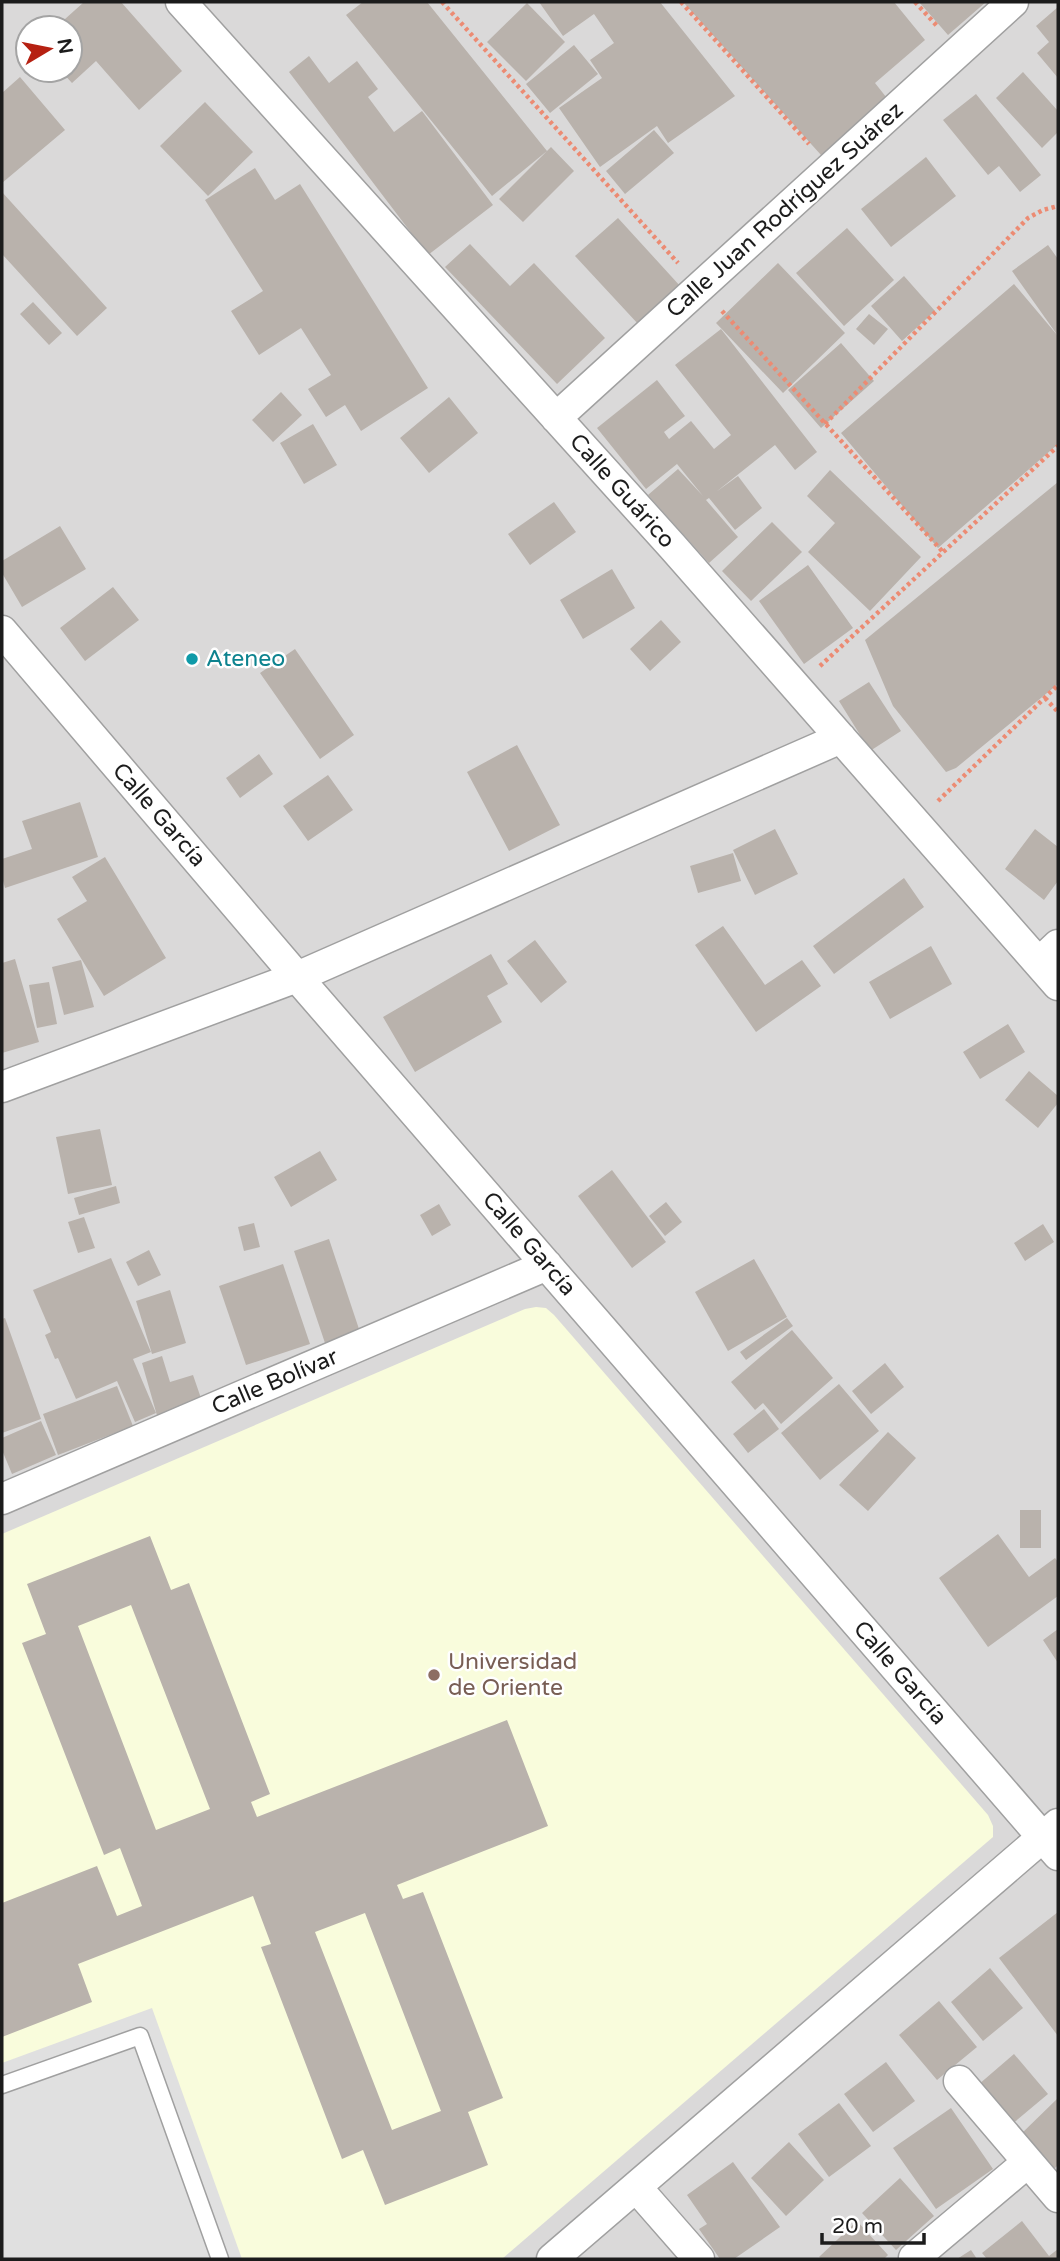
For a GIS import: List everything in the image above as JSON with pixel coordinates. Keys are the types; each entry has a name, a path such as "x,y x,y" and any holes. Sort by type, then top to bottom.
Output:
{"street":[{"name":"Calle Guárico","path":"181,2 556,418 915,823 1052,965"},
{"name":"Calle Juan Rodríguez Suárez","path":"556,418 1013,2"},
{"name":"Calle García","path":"2,631 547,1265 1053,1839"},
{"path":"2,1087 297,977 841,738"},
{"name":"Calle Bolívar","path":"2,1499 547,1265"},
{"path":"552,2259 1053,1839"},
{"path":"958,2081 1058,2197"},
{"path":"914,2258 1028,2162"},
{"path":"636,2187 699,2259"}],"lane":[{"path":"2,2085 140,2036 220,2259"}],"path":[{"path":"681,2 831,168"},
{"path":"825,424 1028,218 1058,206"},
{"path":"796,688 1058,446"},
{"path":"915,823 1058,685"},
{"path":"1045,698 1058,712"}],"shaded area":[{"path":"2,2 1058,2 1058,2259 2,2259"},
{"name":"Universidad de Oriente","path":"546,1308 554,1315 988,1815 993,1826 993,1837 502,2259 2,2259 2,1534 525,1309"},
{"path":"152,2008 242,2259 2,2259 2,2063"}],"building":[{"path":"84,2 121,2 182,71 139,110 96,61 84,72 84,14 71,14"},
{"path":"363,2 427,2 547,151 492,196 346,15"},
{"path":"539,2 660,2 735,96 668,143 657,126 600,167 559,108 602,78 590,60 614,43 594,14 563,36"},
{"path":"683,2 894,2 925,40 875,83 894,107 830,165"},
{"path":"919,2 986,2 948,35"},
{"path":"527,3 565,42 526,81 487,42"},
{"path":"1058,7 1058,78 1037,53 1049,42 1036,26"},
{"path":"574,45 598,74 550,113 526,84"},
{"path":"309,56 329,83 357,61 378,89 368,97 394,132 422,111 493,205 428,255 289,72"},
{"path":"1023,72 1058,111 1058,132 1042,148 996,98"},
{"path":"14,82 26,84 65,130 2,183 2,93"},
{"path":"976,94 1041,175 1020,192 999,166 988,175 943,120"},
{"path":"205,102 253,152 208,196 160,146"},
{"path":"654,130 674,153 625,194 606,171"},
{"path":"551,147 574,171 523,222 499,199"},
{"path":"926,157 956,196 891,247 861,209"},
{"path":"255,168 275,200 300,184 428,388 361,431 345,405 326,417 308,389 331,375 301,328 259,355 231,311 263,291 205,200"},
{"path":"2,192 107,308 77,336 2,254"},
{"path":"618,218 681,287 639,325 575,256"},
{"path":"847,228 894,280 844,326 796,273"},
{"path":"470,244 510,286 534,263 605,338 557,384 445,267"},
{"path":"1048,245 1058,259 1058,336 1012,271"},
{"path":"778,263 845,333 783,393 716,323"},
{"path":"904,276 935,311 902,341 871,306"},
{"path":"1014,284 1058,336 1058,444 938,548 841,433"},
{"path":"33,302 62,333 49,345 20,314"},
{"path":"869,314 888,329 874,345 856,329"},
{"path":"721,329 817,452 795,470 775,445 716,492 738,476 762,508 735,530 709,498 706,500 738,537 709,563 648,495 678,469 703,496 677,464 646,489 597,428 657,380 685,416 664,432 669,439 691,421 714,449 731,435 675,365"},
{"path":"841,343 874,381 821,428 788,390"},
{"path":"281,392 302,415 273,442 252,420"},
{"path":"449,397 478,433 429,473 400,438"},
{"path":"313,424 337,465 304,484 280,443"},
{"path":"830,470 921,557 870,611 808,552 835,523 807,496"},
{"path":"1058,482 1058,684 956,768 946,772 893,706 865,640"},
{"path":"554,502 576,532 530,565 508,534"},
{"path":"772,522 802,552 751,601 722,571"},
{"path":"60,526 86,569 22,607 2,573 2,561"},
{"path":"808,565 853,628 804,664 759,601"},
{"path":"612,569 635,608 583,639 560,600"},
{"path":"113,587 139,620 85,661 60,628"},
{"path":"661,620 681,642 650,671 630,649"},
{"path":"295,649 354,735 320,759 260,673"},
{"path":"869,682 901,731 870,751 839,701"},
{"path":"517,745 560,825 509,851 467,772"},
{"path":"259,754 273,774 240,798 226,778"},
{"path":"328,775 353,810 308,841 283,806"},
{"path":"80,802 98,857 5,888 2,859 32,849 22,821"},
{"path":"775,829 798,874 755,895 733,850"},
{"path":"1035,829 1058,847 1058,881 1044,900 1005,869"},
{"path":"733,853 741,881 698,893 690,866"},
{"path":"105,857 166,958 104,996 57,919 87,901 72,877"},
{"path":"904,878 924,907 834,974 813,946"},
{"path":"723,926 765,985 802,960 821,986 756,1032 695,945"},
{"path":"535,940 567,982 541,1003 507,961"},
{"path":"931,946 952,984 890,1019 869,982"},
{"path":"491,954 508,984 487,996 502,1022 415,1072 383,1017"},
{"path":"15,959 39,1042 2,1053 2,963"},
{"path":"81,960 94,1007 64,1015 52,967"},
{"path":"49,982 57,1024 37,1028 29,985"},
{"path":"1008,1024 1025,1052 980,1079 963,1052"},
{"path":"1029,1071 1058,1096 1058,1103 1038,1128 1005,1100"},
{"path":"100,1129 112,1185 68,1194 56,1137"},
{"path":"320,1151 337,1180 291,1207 274,1177"},
{"path":"612,1170 666,1242 632,1268 578,1196"},
{"path":"116,1186 120,1203 79,1215 74,1198"},
{"path":"666,1202 682,1222 665,1236 649,1216"},
{"path":"439,1204 451,1225 432,1236 420,1215"},
{"path":"84,1217 95,1248 78,1253 68,1222"},
{"path":"254,1223 260,1247 244,1251 238,1227"},
{"path":"1043,1224 1054,1242 1025,1261 1014,1243"},
{"path":"329,1239 360,1332 325,1343 294,1251"},
{"path":"149,1250 161,1275 138,1286 126,1262"},
{"path":"111,1258 151,1352 133,1359 156,1413 135,1422 117,1381 76,1399 45,1335 51,1332 33,1290"},
{"path":"754,1259 787,1317 728,1351 695,1292"},
{"path":"283,1264 310,1344 246,1365 219,1286"},
{"path":"170,1290 186,1343 152,1354 136,1301"},
{"path":"5,1318 41,1419 2,1433 2,1319"},
{"path":"787,1318 793,1326 746,1360 740,1352"},
{"path":"792,1330 833,1378 781,1424 763,1403 755,1410 731,1382"},
{"path":"162,1356 170,1382 193,1375 203,1404 158,1419 142,1363"},
{"path":"885,1363 904,1387 871,1414 852,1391"},
{"path":"839,1384 879,1431 820,1480 781,1433"},
{"path":"117,1386 133,1426 58,1455 43,1414"},
{"path":"764,1409 779,1429 748,1453 733,1434"},
{"path":"41,1421 56,1455 12,1474 2,1450 2,1438"},
{"path":"888,1432 916,1458 868,1511 839,1485"},
{"path":"1020,1510 1041,1510 1041,1548 1020,1548"},
{"path":"998,1534 1029,1577 1055,1558 1058,1562 1058,1596 988,1647 939,1578"},
{"path":"150,1536 171,1590 189,1583 270,1794 251,1802 257,1817 507,1720 548,1826 397,1885 403,1899 423,1892 503,2098 468,2112 488,2165 385,2205 363,2150 342,2159 261,1947 271,1944 253,1896 78,1964 92,2002 2,2037 2,1903 97,1866 117,1916 142,1906 120,1848 104,1855 22,1643 46,1634 27,1584","holes":["131,1605 210,1809 156,1830 78,1626","365,1913 441,2111 392,2130 315,1932"]},
{"path":"1058,1629 1058,1663 1043,1640"},
{"path":"1058,1912 1058,2036 999,1958"},
{"path":"990,1968 1023,2008 983,2041 951,2002"},
{"path":"939,2001 977,2047 937,2080 899,2035"},
{"path":"1014,2054 1048,2094 1011,2125 978,2085"},
{"path":"886,2062 915,2101 873,2132 844,2094"},
{"path":"1058,2098 1058,2165 1053,2170 1020,2135"},
{"path":"839,2103 871,2146 829,2177 798,2134"},
{"path":"951,2108 993,2169 936,2209 893,2148"},
{"path":"789,2142 824,2180 786,2216 751,2178"},
{"path":"733,2162 780,2227 734,2259 720,2259 699,2229 707,2224 687,2195"},
{"path":"900,2178 934,2216 896,2250 862,2213"},
{"path":"857,2221 888,2255 884,2259 819,2257"},
{"path":"1022,2221 1049,2256 1058,2249 1058,2259 987,2259 982,2253"},
{"path":"971,2250 977,2259 957,2259"}],"place":[{"name":"Ateneo","path":"192,659"},
{"name":"Universidad de Oriente","path":"434,1675"}]}
